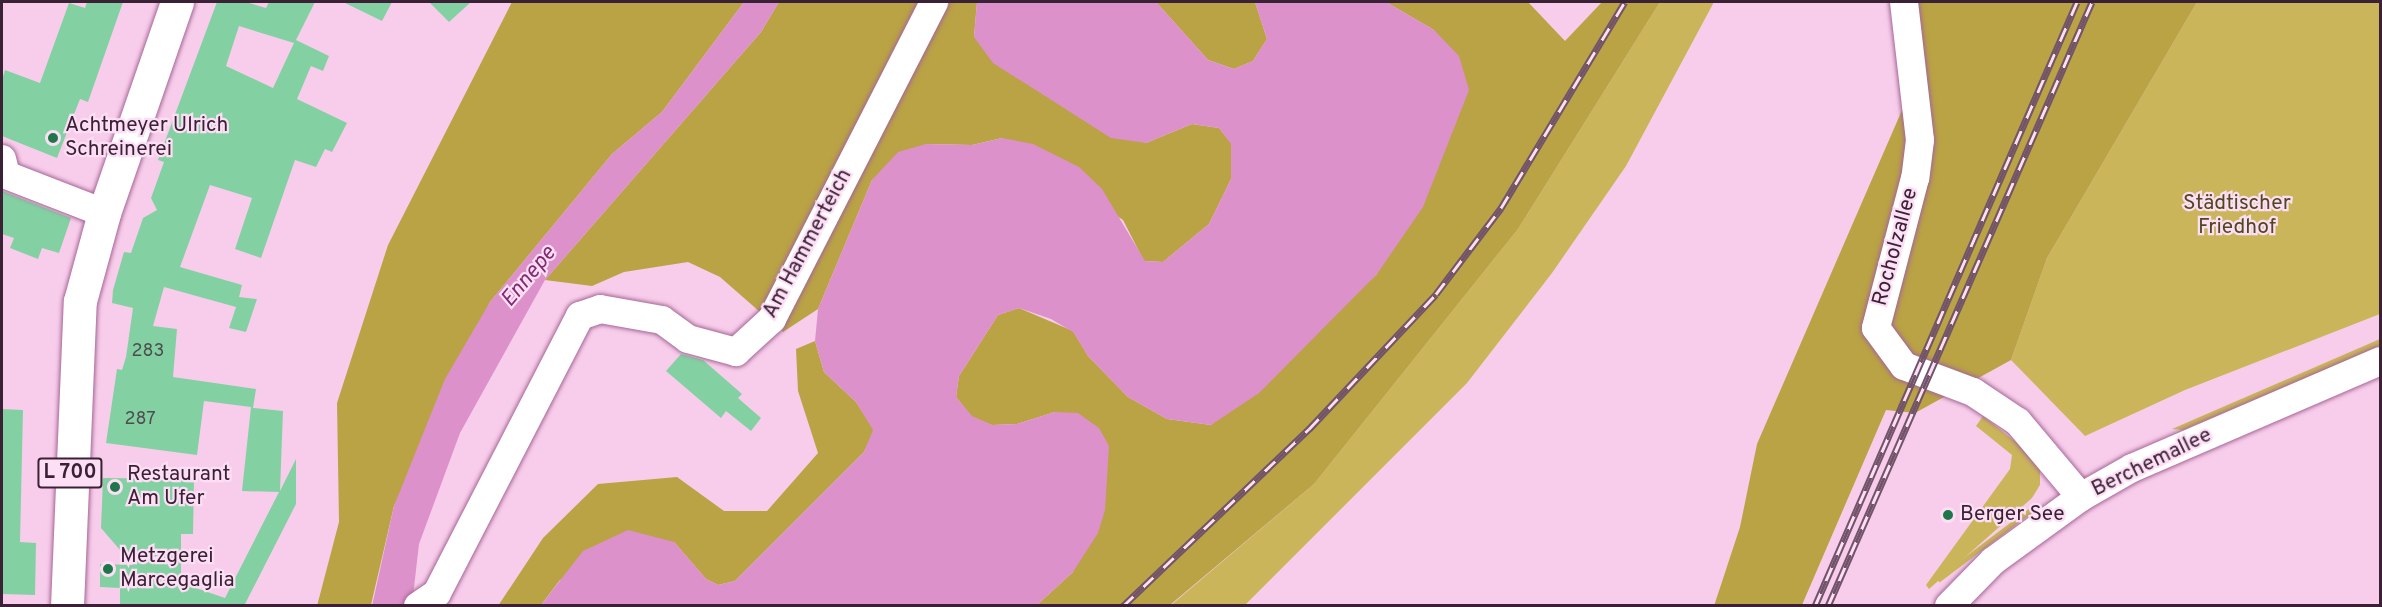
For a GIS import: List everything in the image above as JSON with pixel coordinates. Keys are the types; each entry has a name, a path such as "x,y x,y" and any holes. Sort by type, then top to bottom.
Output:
{"main road":[{"name":"L 700","path":"67,606 75,340 80,301 104,213 177,2"}],"street":[{"name":"Am Hammerteich","path":"418,606 437,593 580,316 600,309 662,320 688,339 736,352 772,319 934,2"},
{"name":"Rocholzallee","path":"1904,2 1920,140 1915,178 1876,328 1904,366 1973,392 2018,422 2081,497"},
{"path":"3,169 104,213"},
{"name":"Berchemallee","path":"1949,606 1993,561 2081,497 2132,468 2380,361"}],"green space":[{"path":"1660,2 1714,2 1626,166 1552,273 1467,383 1245,605 1170,606 1314,484 1518,229"},
{"name":"Städtischer Friedhof","path":"2197,2 2380,2 2380,314 2185,390 2085,436 2011,360 2047,258"},
{"path":"2380,339 2380,346 2353,358 2183,430 2172,429"},
{"path":"1983,416 2017,443 2040,469 2040,485 2032,498 1929,589 1926,585 2010,469 2012,455 1976,426"},
{"path":"2034,505 2037,509 1940,582 1937,578"}],"shaded area":[{"path":"512,2 744,2 662,112 612,154 490,302 394,506 371,605 317,606 339,522 337,403 388,245"},
{"path":"779,2 977,2 974,37 1146,143 1192,124 1219,128 1231,143 1231,179 1209,224 1163,262 1144,261 1123,220 1002,138 972,145 926,144 872,180 818,309 783,332 720,277 688,262 624,272 592,286 545,280 761,32"},
{"path":"1156,2 1255,2 1267,39 1253,61 1234,69 1208,60"},
{"path":"1386,2 1528,2 1565,41 1602,2 1660,2 1518,229 1314,484 1170,605 1037,605 1073,572 1055,412 1017,424 992,425 972,417 956,397 959,376 998,315 1019,308 1073,331 1088,356 1128,397 1167,419 1211,425 1377,274 1434,30"},
{"path":"1912,2 2197,2 2047,258 2011,360 1915,413 1886,410 1802,605 1714,606 1740,527 1757,444 1919,71"},
{"path":"815,341 824,372 856,402 874,430 864,452 735,581 718,585 706,579 674,542 560,580 541,605 498,606 543,538 598,484 677,477 724,511 767,511 818,453 798,391 796,349"}],"water":[{"name":"Ennepe","path":"744,2 779,2 761,32 545,280 460,433 419,544 412,605 372,606 394,506 445,379 490,302 612,154 662,112"},
{"path":"977,2 1156,2 1208,60 1234,69 1253,61 1267,39 1255,2 1386,2 1434,30 1459,56 1469,90 1423,207 1377,274 1259,393 1211,425 1167,419 1128,397 1088,356 1073,332 1051,319 1019,308 998,315 959,376 956,397 972,416 992,425 1017,424 1055,412 1078,413 1099,428 1109,446 1105,510 1098,533 1073,572 1037,605 541,605 583,551 628,530 674,542 706,579 718,585 735,581 864,452 873,430 856,402 824,372 815,341 818,309 872,180 898,152 926,144 972,145 1002,138 1033,144 1079,167 1102,189 1145,261 1163,262 1209,224 1231,179 1231,144 1219,128 1192,124 1146,143 1111,138 993,63 974,37"}],"building":[{"path":"87,2 123,2 88,102 80,99 57,158 2,136 2,80 5,70 40,83 69,3 85,8"},
{"path":"217,2 246,2 266,8 269,2 315,2 296,40 329,56 323,71 311,66 297,99 347,123 332,152 325,149 316,167 295,160 261,258 235,249 252,198 210,185 180,267 242,285 239,297 257,299 246,332 229,328 236,307 164,287 153,326 177,329 173,377 256,389 253,408 283,411 280,491 296,459 296,504 244,606 120,606 120,588 100,587 100,564 133,565 101,528 103,478 194,479 193,534 181,534 181,583 225,598 279,492 242,491 251,407 204,401 197,455 106,443 117,369 122,370 126,357 133,308 112,303 113,290 124,252 131,253 143,218 157,210 151,198 164,162 158,160","holes":["239,26 294,43 273,88 226,66"]},
{"path":"343,2 392,2 382,21"},
{"path":"429,2 471,2 449,22"},
{"path":"2,191 71,218 59,253 42,248 38,259 10,248 14,238 2,234"},
{"path":"681,354 703,360 742,394 738,398 761,418 751,431 726,411 721,418 666,371"},
{"path":"2,409 23,410 20,542 36,543 35,595 2,594"}],"railway":[{"path":"1123,606 1309,429 1436,294 1501,208 1625,2"},
{"path":"1815,606 2077,2"},
{"path":"1828,606 2092,2"}],"place":[{"name":"Achtmeyer Ulrich Schreinerei","path":"53,138"},
{"name":"Restaurant Am Ufer","path":"115,487"},
{"name":"Berger See","path":"1948,515"},
{"name":"Metzgerei Marcegaglia","path":"108,569"}]}
